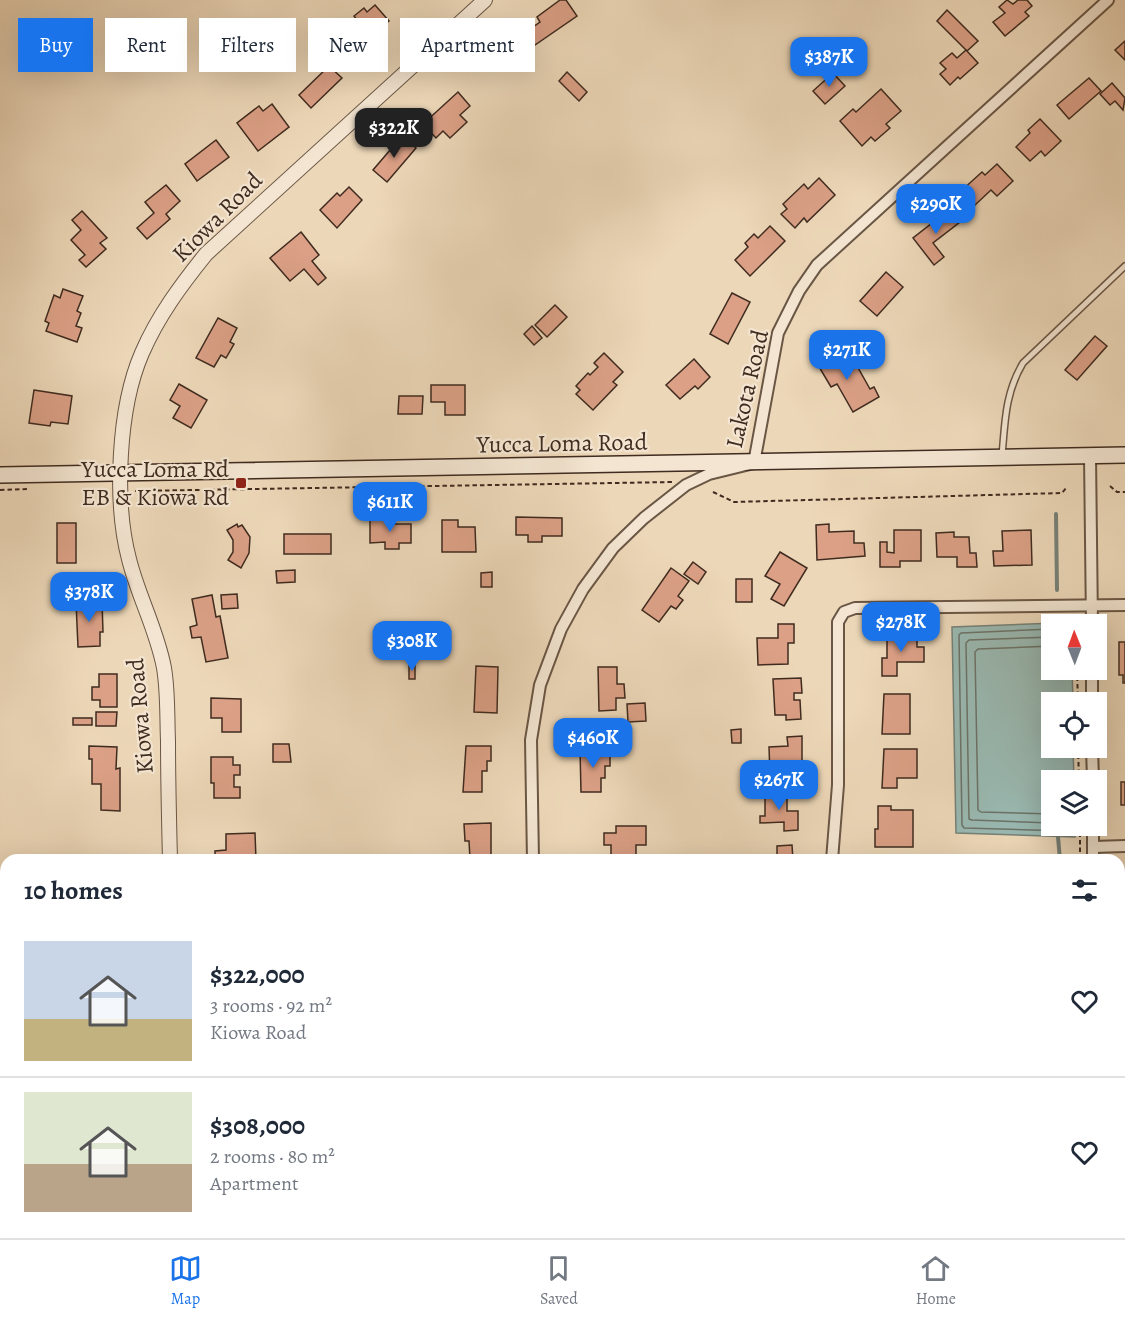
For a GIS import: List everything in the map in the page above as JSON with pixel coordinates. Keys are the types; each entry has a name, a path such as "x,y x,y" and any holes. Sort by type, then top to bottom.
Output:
{"main road":[{"name":"Yucca Loma Road","path":"0,475 1125,455"}],"street":[{"name":"Kiowa Road","path":"170,854 164,669 124,540 120,472 126,413 131,386 141,354 155,325 181,285 214,246 485,0"},
{"name":"Lakota Road","path":"532,854 531,740 540,685 561,629 583,589 613,548 644,518 686,485 709,474 754,463 778,333 799,291 817,265 1108,0"},
{"path":"1090,456 1092,614"},
{"path":"832,854 838,785 838,622 844,612 855,608 1125,605"},
{"path":"1093,836 1093,854"},
{"path":"1093,847 1125,846"}],"lane":[{"path":"1002,457 1007,402 1012,381 1023,363 1125,266"}],"path":[{"path":"135,491 672,482"},
{"path":"1110,486 1117,492 1125,492"},
{"path":"713,492 734,502 1062,493 1067,487"},
{"path":"1080,836 1080,854"}],"water":[{"path":"1041,624 1041,680 1072,680 1073,692 1041,692 1041,758 1073,758 1074,770 1041,770 1041,836 956,833 952,627"}],"building":[{"path":"560,0 566,0 577,16 535,45 535,26 540,22 537,17"},
{"path":"1007,0 1013,4 1018,0 1027,0 1032,6 1025,12 1029,16 1005,36 993,22 1005,13 999,7"},
{"path":"375,5 386,18 356,18 354,16 364,8 367,12"},
{"path":"947,10 978,41 967,51 937,21"},
{"path":"1125,41 1125,60 1115,50"},
{"path":"966,50 978,63 950,85 940,74 946,69 940,63 952,53 957,58"},
{"path":"323,72 336,72 342,78 311,108 299,95"},
{"path":"567,72 587,92 579,101 559,81"},
{"path":"833,73 845,86 825,104 813,91"},
{"path":"1089,78 1101,91 1069,119 1057,105"},
{"path":"1112,83 1125,98 1123,110 1115,101 1110,105 1100,94"},
{"path":"881,89 901,111 886,124 890,128 875,141 871,137 862,146 840,121 853,109 856,112"},
{"path":"458,92 470,106 460,115 467,122 450,138 443,131 436,138 423,124"},
{"path":"272,104 289,127 258,151 237,123 259,106 263,111"},
{"path":"1040,119 1061,141 1045,156 1041,151 1030,161 1016,147 1030,133 1028,130"},
{"path":"402,136 416,148 387,182 373,170"},
{"path":"216,140 229,157 197,181 185,164"},
{"path":"997,164 1013,181 997,196 991,190 975,205 961,191 982,172 985,175"},
{"path":"819,178 835,195 807,222 804,218 795,228 781,214 787,209 783,204 804,184 808,189"},
{"path":"166,185 180,201 166,214 170,219 147,239 137,228 154,213 145,202"},
{"path":"349,187 362,200 337,228 320,210 337,193 340,196"},
{"path":"950,209 960,222 933,243 944,257 934,265 913,238"},
{"path":"82,211 107,238 100,243 106,249 86,267 79,260 85,255 71,240 81,230 72,220"},
{"path":"770,226 785,241 750,276 735,260 748,247 745,243 754,234 758,238"},
{"path":"301,232 319,255 312,261 326,278 318,285 304,269 290,281 270,258"},
{"path":"886,272 903,287 877,316 860,301"},
{"path":"63,289 83,296 77,311 81,313 76,326 82,328 77,342 46,331 49,323 45,321 54,295 60,298"},
{"path":"732,293 750,302 728,344 710,334"},
{"path":"555,305 567,317 547,337 535,325"},
{"path":"218,318 237,328 230,342 234,344 226,358 221,355 214,367 196,358"},
{"path":"532,326 542,338 534,345 524,334"},
{"path":"1095,336 1107,346 1077,380 1065,370"},
{"path":"831,351 835,359 843,355 852,370 857,366 870,389 874,387 879,397 853,412 837,384 831,387 815,360"},
{"path":"604,353 623,372 613,382 617,385 593,410 576,394 580,390 576,386 588,373 590,375 598,367 594,363"},
{"path":"694,359 710,377 698,389 695,386 680,399 666,385"},
{"path":"179,384 207,400 191,428 173,418 180,406 170,400"},
{"path":"431,385 465,385 465,415 445,415 445,402 431,402"},
{"path":"34,390 72,396 68,424 51,422 50,426 29,423"},
{"path":"399,396 423,396 422,414 398,414"},
{"path":"516,517 562,518 562,536 542,536 542,542 528,542 528,535 516,535"},
{"path":"370,519 389,519 389,524 411,524 411,543 399,543 399,549 385,549 385,542 370,543"},
{"path":"442,520 458,520 458,527 475,527 476,552 442,552"},
{"path":"57,523 76,523 76,563 57,563"},
{"path":"237,524 238,527 242,525 250,537 249,553 241,568 228,560 233,552 233,540 227,530"},
{"path":"829,524 829,532 854,531 854,543 864,543 865,556 817,560 816,525"},
{"path":"894,530 921,530 921,561 900,561 900,567 880,567 880,542 887,542 887,552 894,553"},
{"path":"1031,530 1032,565 994,566 993,551 1003,551 1002,531"},
{"path":"954,532 954,537 969,537 970,553 976,553 977,567 957,567 957,557 937,557 936,533"},
{"path":"284,534 331,534 331,554 284,554"},
{"path":"780,552 807,568 784,606 771,599 780,584 765,576"},
{"path":"693,562 706,572 698,584 684,574"},
{"path":"671,568 689,581 678,596 683,600 676,609 671,606 659,622 642,610"},
{"path":"295,570 295,582 277,583 276,571"},
{"path":"492,572 492,587 481,587 481,573"},
{"path":"736,579 752,579 752,602 736,602"},
{"path":"237,594 238,608 222,609 221,595"},
{"path":"212,595 216,617 220,616 228,658 206,662 201,637 192,638 190,627 197,625 192,599"},
{"path":"102,601 103,632 100,632 100,646 78,647 76,602"},
{"path":"778,624 794,624 794,643 788,643 788,664 758,665 757,638 778,638"},
{"path":"887,636 917,636 917,647 924,647 924,662 897,662 897,676 882,676 882,658 887,658"},
{"path":"1119,642 1125,642 1125,683 1123,683 1123,675 1119,675"},
{"path":"415,665 415,679 409,679 409,666"},
{"path":"476,666 498,667 497,713 474,712"},
{"path":"598,667 617,667 617,684 624,684 625,698 616,698 616,710 599,711"},
{"path":"99,674 117,674 117,707 100,707 100,700 92,700 92,687 99,687"},
{"path":"801,678 802,693 794,693 794,700 800,700 801,719 786,720 786,715 775,715 773,679"},
{"path":"884,694 910,694 910,734 882,734"},
{"path":"211,698 241,699 241,732 222,732 222,718 211,718"},
{"path":"645,703 646,721 628,722 627,704"},
{"path":"96,712 117,712 116,726 96,726"},
{"path":"73,718 92,718 92,725 73,725"},
{"path":"741,729 741,743 732,743 731,730"},
{"path":"802,736 802,774 770,775 769,747 788,746 787,737"},
{"path":"273,744 289,744 291,762 273,762"},
{"path":"89,746 117,747 116,769 120,768 120,811 101,810 101,784 92,784 92,759 89,759"},
{"path":"466,746 491,746 491,761 487,761 487,771 482,771 482,792 463,792"},
{"path":"580,749 610,749 610,766 605,766 605,778 601,778 601,792 581,792"},
{"path":"884,749 917,749 917,778 897,778 897,788 882,788"},
{"path":"211,757 233,757 233,765 240,765 240,775 234,775 234,787 240,787 240,798 214,798 214,783 211,783"},
{"path":"1121,782 1125,782 1125,805 1121,805"},
{"path":"787,790 787,811 798,811 798,830 784,831 784,822 760,823 760,816 765,816 765,791"},
{"path":"878,806 891,806 891,810 913,810 913,847 875,847"},
{"path":"491,823 491,854 470,854 469,841 465,841 464,824"},
{"path":"616,826 646,826 646,845 636,845 636,854 611,854 611,845 604,845 604,833 616,833"},
{"path":"255,833 256,854 215,854 215,851 226,850 226,834"},
{"path":"792,845 793,854 777,854 777,846"}],"waterway":[{"path":"1056,514 1057,590"},
{"path":"1058,836 1059,854"}],"place":[{"name":"Yucca Loma Rd EB & Kiowa Rd","path":"241,483"}]}
